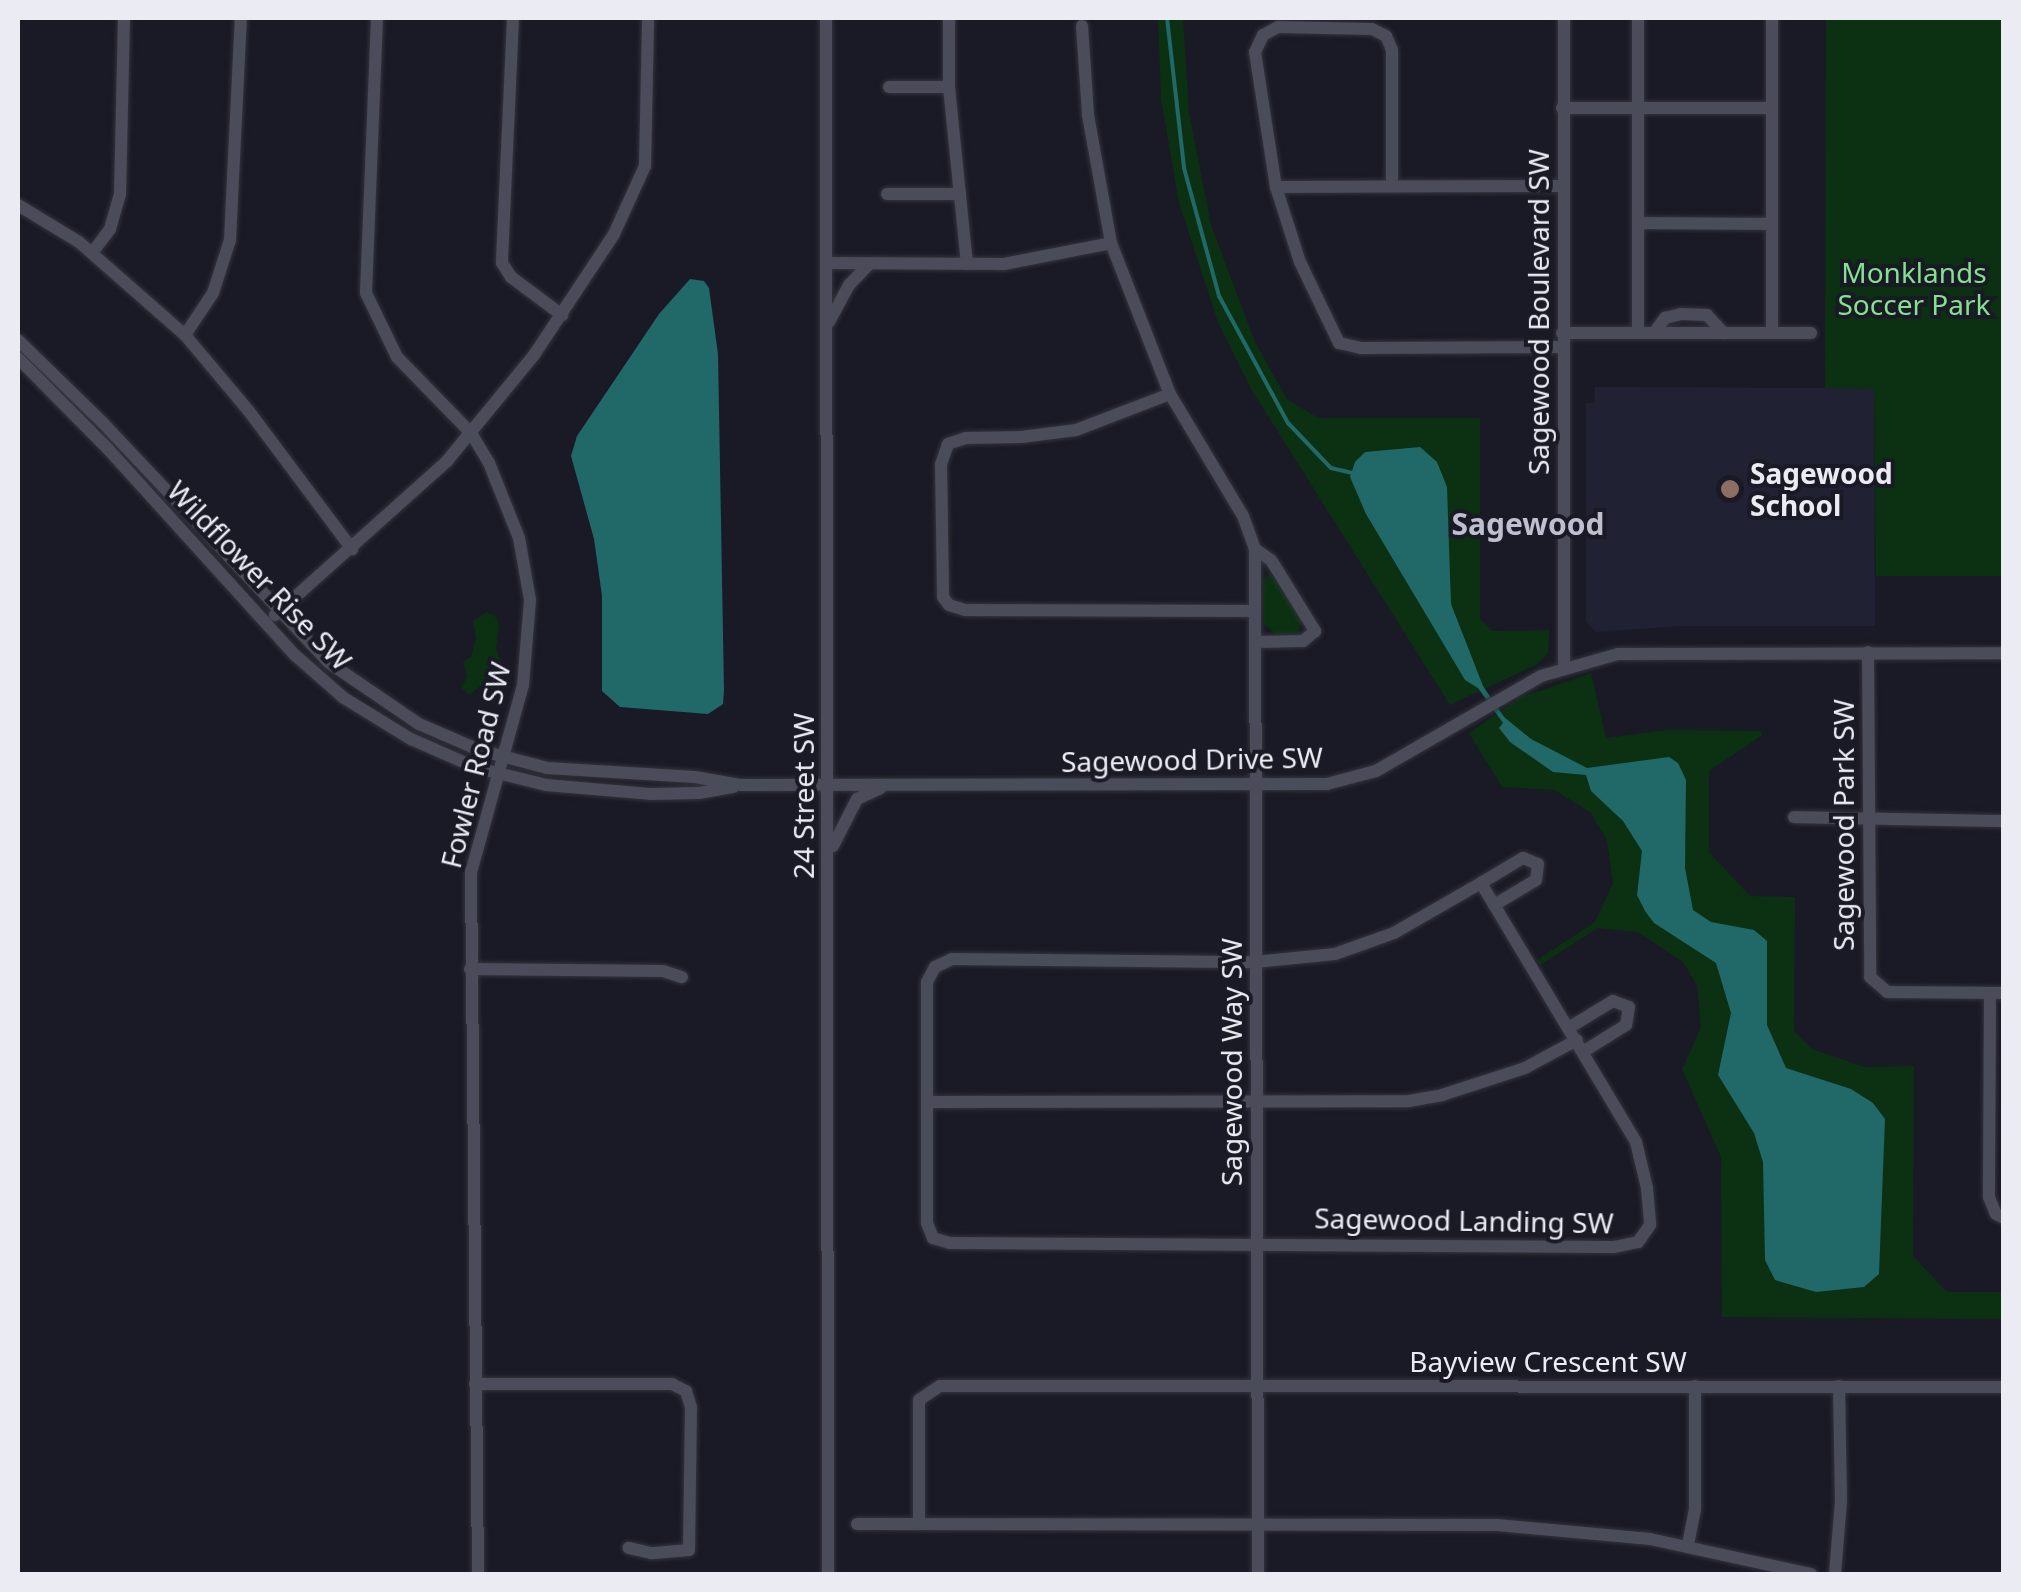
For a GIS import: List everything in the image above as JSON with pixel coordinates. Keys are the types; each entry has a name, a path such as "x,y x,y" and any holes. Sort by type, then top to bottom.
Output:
{"street":[{"path":"92,253 117,214 120,194 124,18"},
{"path":"185,335 213,293 230,240 241,18"},
{"name":"Fowler Road SW","path":"377,18 366,293 397,357 472,434 508,506 527,572 527,660 471,872 478,1574"},
{"path":"514,18 502,263 511,277 562,316"},
{"path":"266,624 424,484 472,434 562,316 621,220 644,166 648,18"},
{"name":"24 Street SW","path":"826,18 830,785 828,1574"},
{"path":"949,18 949,86 966,264"},
{"name":"Sagewood Boulevard SW","path":"1564,18 1564,666"},
{"path":"1638,18 1638,333"},
{"path":"1772,18 1772,332"},
{"path":"1082,26 1088,115 1111,243 1170,394 1244,516 1255,549 1271,560 1315,630 1303,641 1256,642"},
{"path":"1392,186 1392,50 1386,36 1372,29 1278,27 1263,35 1255,52 1276,187 1300,262 1339,342 1360,348 1638,333 1811,332"},
{"path":"889,86 949,86"},
{"path":"1562,108 1772,108"},
{"path":"1276,187 1562,186"},
{"path":"887,194 960,194"},
{"path":"18,205 92,253 185,335 248,410 352,548"},
{"path":"1638,223 1772,224"},
{"path":"827,262 966,264 1039,260 1111,243"},
{"path":"828,324 848,284 870,263"},
{"name":"Wildflower Rise SW","path":"18,340 103,423 278,613 328,662 387,706 450,738 502,758 564,770 695,777 740,786"},
{"name":"Wildflower Rise SW","path":"18,358 108,449 266,624 344,698 443,756 498,774 613,793 698,794 740,786 830,785"},
{"path":"1170,394 1076,430 1021,438 966,438 948,444 941,464 943,598 949,605 965,610 1255,611"},
{"name":"Sagewood Way SW","path":"1255,549 1258,1574"},
{"name":"Sagewood Drive SW","path":"830,785 1255,785 1352,780 1398,759 1516,689 1564,666 1646,651 2004,652"},
{"name":"Sagewood Park SW","path":"1868,652 1868,970 1874,984 1887,992 1997,993"},
{"path":"829,857 856,799 888,786"},
{"path":"1794,817 2004,821"},
{"path":"1258,1242 940,1242 927,1222 927,982 943,962 1255,962 1335,954 1422,918 1522,858 1538,864 1536,880 1494,905"},
{"name":"Sagewood Landing SW","path":"1258,1242 1614,1247 1638,1242 1650,1225 1644,1165 1628,1123 1480,883"},
{"path":"470,969 651,970 682,977"},
{"path":"1997,993 1989,1197 1996,1214 2004,1218"},
{"path":"927,1102 1376,1104 1442,1096 1524,1068 1577,1039"},
{"path":"476,1384 672,1384 686,1391 691,1407 689,1550 651,1554 629,1548"},
{"path":"1688,1545 1694,1510 1695,1386"},
{"path":"1835,1574 1840,1501 1840,1386"},
{"name":"Bayview Crescent SW","path":"919,1524 919,1400 932,1388 2004,1387"},
{"path":"857,1524 1498,1525 1688,1545 1811,1574"}],"shaded area":[{"path":"690,279 704,281 709,288 718,354 724,690 723,704 708,714 620,707 602,691 602,596 594,539 571,456 577,436 659,314"},
{"name":"Sagewood School","path":"1595,387 1874,388 1875,626 1681,626 1596,632 1586,622 1586,403 1594,403"},
{"path":"1420,447 1437,462 1447,487 1451,604 1483,686 1504,717 1531,739 1587,768 1669,757 1678,763 1686,780 1685,868 1693,910 1711,922 1754,930 1767,941 1767,1025 1786,1068 1851,1089 1873,1103 1885,1119 1879,1274 1864,1287 1816,1292 1775,1280 1765,1260 1763,1162 1754,1133 1718,1075 1731,1013 1716,963 1654,923 1645,911 1637,895 1642,851 1623,821 1591,791 1586,775 1553,772 1510,742 1499,728 1503,723 1478,688 1465,680 1366,514 1350,477 1355,462 1365,452"}],"green space":[{"path":"1158,18 1183,18 1189,113 1211,225 1255,342 1287,399 1318,418 1480,418 1480,619 1492,631 1549,630 1548,653 1538,664 1450,705 1251,389 1218,322 1179,203 1161,99"},
{"name":"Monklands Soccer Park","path":"1826,18 2003,18 2003,576 1876,576 1874,389 1825,388"},
{"path":"1270,573 1302,620 1298,633 1276,635 1264,624 1263,580"},
{"path":"487,612 495,616 499,625 496,649 503,668 469,695 461,688 467,677 463,662 471,657 476,638 473,621"},
{"path":"1591,673 1606,738 1668,730 1761,731 1761,736 1709,771 1709,852 1750,896 1795,897 1794,1031 1812,1049 1864,1067 1914,1066 1913,1256 1947,1292 2003,1292 2003,1319 1722,1317 1721,1157 1682,1069 1701,1028 1697,985 1683,962 1638,932 1598,928 1540,965 1537,960 1595,922 1613,884 1607,840 1591,813 1555,790 1502,787 1469,733 1519,698"}],"waterway":[{"path":"1167,18 1184,168 1219,296 1288,423 1331,468 1352,473"}],"place":[{"name":"Sagewood School","path":"1730,489"}],"district":[{"name":"Sagewood","path":"1528,524"}]}
